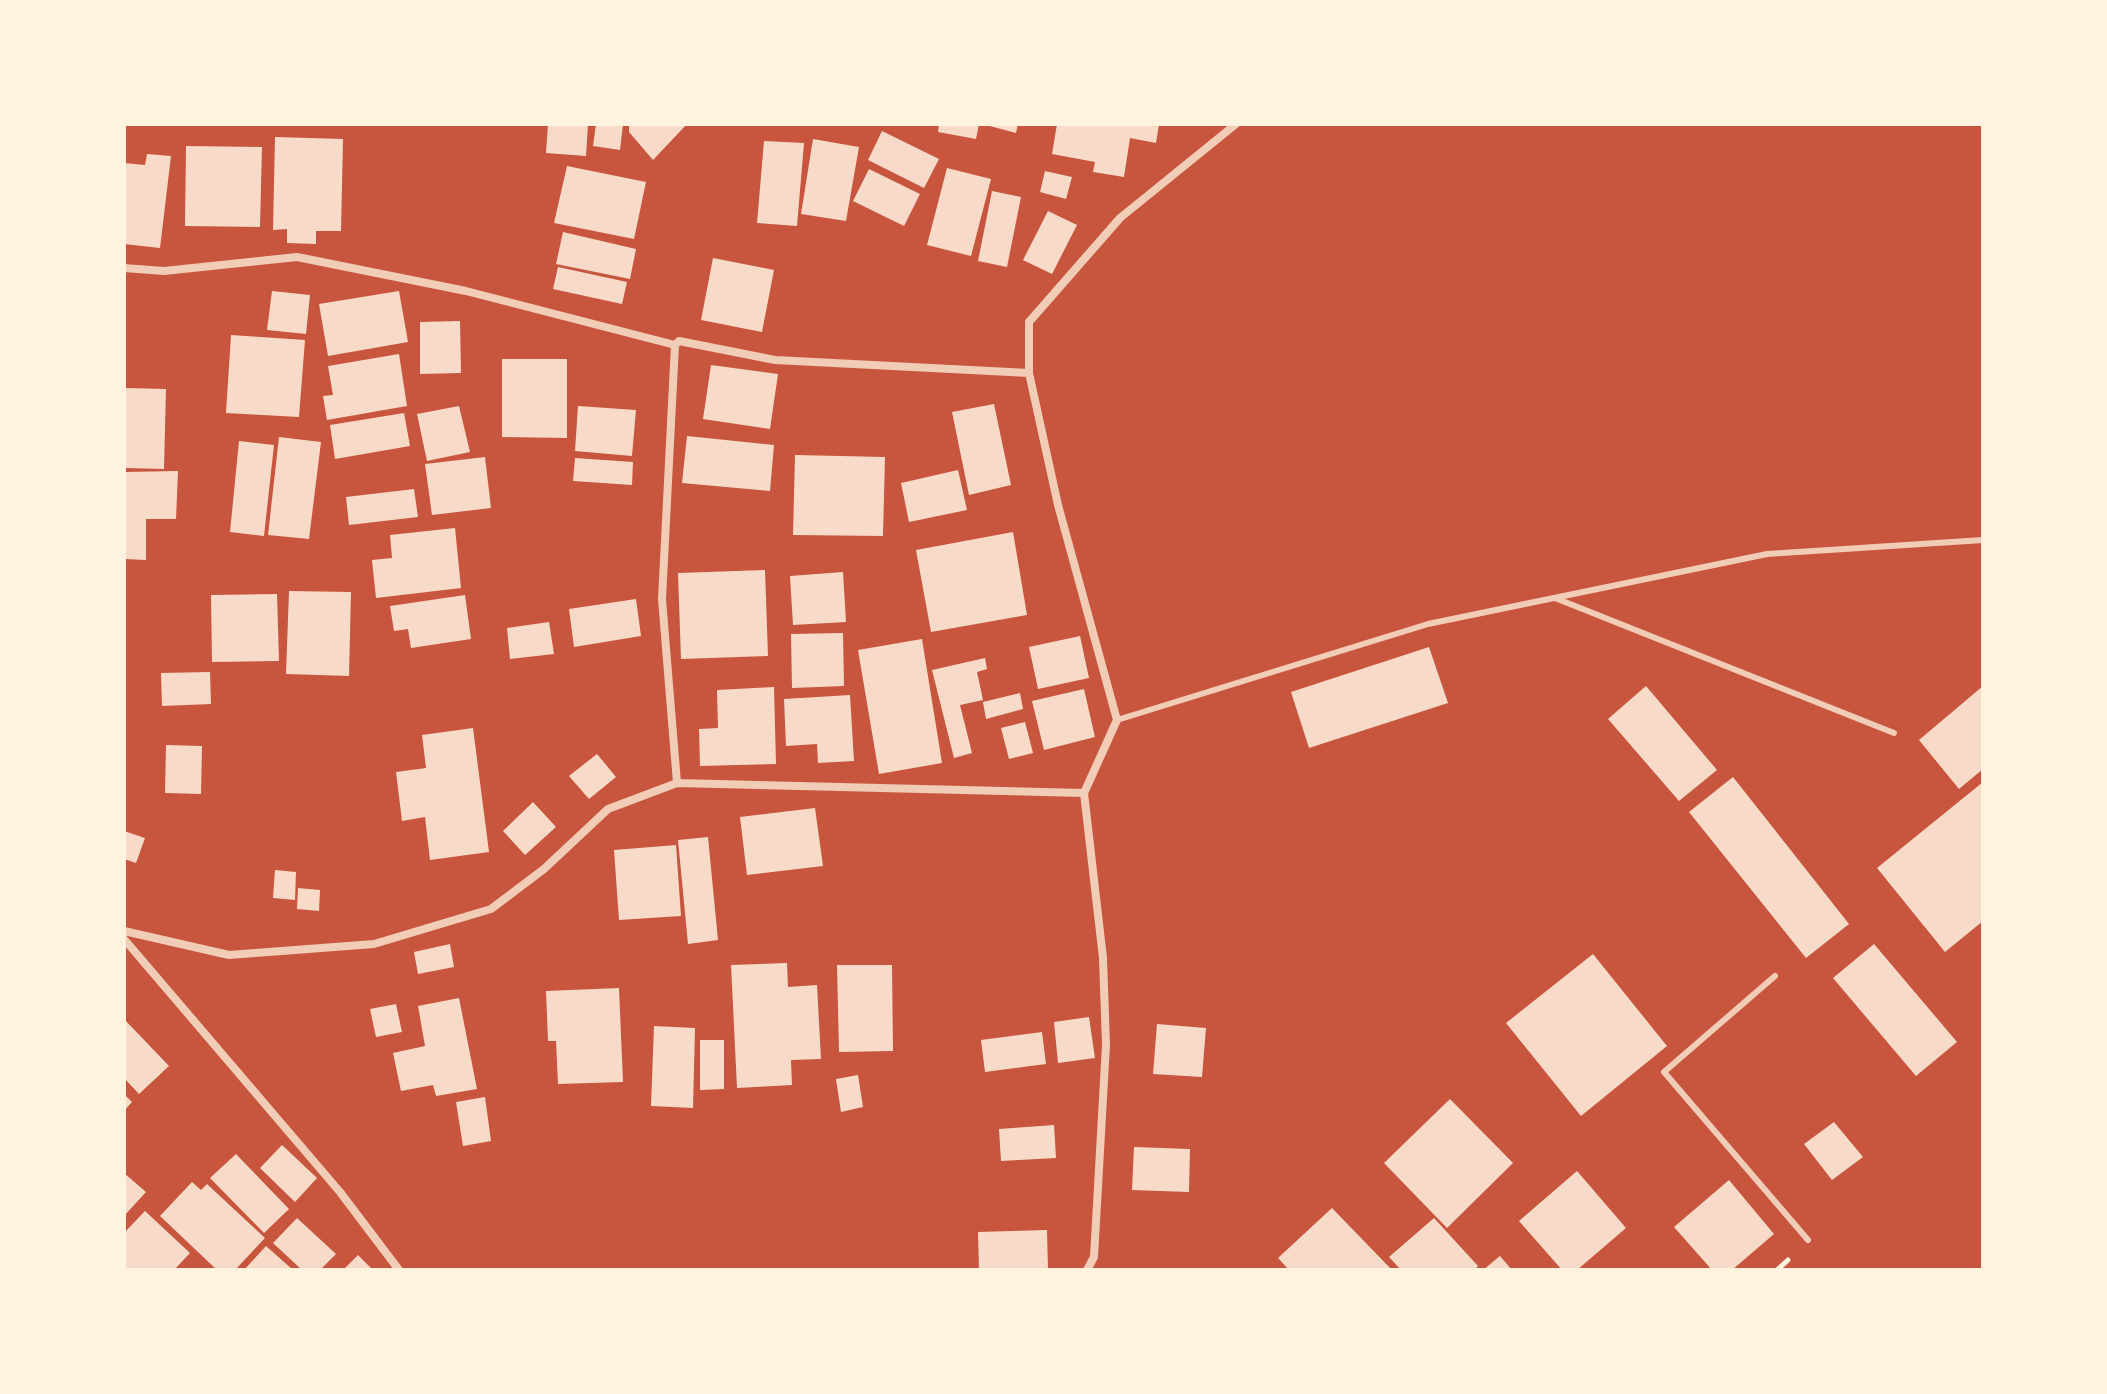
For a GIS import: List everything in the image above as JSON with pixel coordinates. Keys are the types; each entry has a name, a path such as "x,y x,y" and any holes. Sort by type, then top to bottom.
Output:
{"street":[{"path":"1087,1270 1094,1257 1106,1045 1103,958 1084,793 1117,720 1058,505 1029,373 1029,322 1120,218 1236,124"},
{"path":"124,268 164,271 297,257 466,291 675,345"},
{"path":"677,783 662,599 675,345 679,341 775,360 1029,373"},
{"path":"124,931 229,955 374,944 491,909 544,869 608,809 677,783 1084,793"},
{"path":"124,939 340,1192 399,1270"}],"lane":[{"path":"1117,720 1428,624 1767,554 1983,540"},
{"path":"1555,598 1894,733"},
{"path":"1775,976 1664,1072 1808,1240"}],"building":[{"path":"548,124 588,124 586,156 546,153"},
{"path":"596,124 623,124 620,150 593,146"},
{"path":"629,124 687,124 653,160 629,132"},
{"path":"939,124 979,124 976,139 938,132"},
{"path":"982,124 1018,124 1016,133"},
{"path":"1057,124 1159,124 1156,143 1130,138 1124,177 1093,172 1095,162 1052,154"},
{"path":"882,131 939,159 924,188 868,160"},
{"path":"275,137 343,139 341,231 316,231 316,244 287,243 287,229 273,230"},
{"path":"813,139 859,147 846,221 801,214"},
{"path":"764,141 804,143 797,226 757,223"},
{"path":"186,146 262,147 260,227 185,226"},
{"path":"147,154 171,156 160,248 124,244 124,163 145,165"},
{"path":"567,166 646,182 634,239 554,223"},
{"path":"947,168 991,179 971,256 927,245"},
{"path":"869,169 920,194 904,226 853,201"},
{"path":"1045,171 1072,177 1066,199 1040,192"},
{"path":"992,191 1021,197 1007,267 978,261"},
{"path":"1048,211 1077,225 1052,274 1023,260"},
{"path":"563,232 636,249 630,279 556,264"},
{"path":"713,258 774,270 762,332 701,320"},
{"path":"558,267 627,282 622,304 553,289"},
{"path":"272,291 310,295 306,334 267,330"},
{"path":"399,291 408,342 328,356 319,304"},
{"path":"460,321 461,373 420,374 420,322"},
{"path":"231,335 305,340 299,417 226,413"},
{"path":"399,354 407,406 327,420 323,396 333,395 328,366"},
{"path":"502,359 567,359 567,438 502,437"},
{"path":"711,365 778,374 770,429 703,419"},
{"path":"124,388 166,389 164,469 124,468"},
{"path":"994,404 1011,485 969,495 952,412"},
{"path":"459,406 470,452 427,461 417,414"},
{"path":"578,406 636,410 632,456 575,451"},
{"path":"404,413 410,446 335,459 330,425"},
{"path":"687,436 774,445 770,491 682,483"},
{"path":"279,437 321,442 309,539 268,535"},
{"path":"239,441 274,445 264,536 230,532"},
{"path":"795,455 885,457 883,536 793,535"},
{"path":"485,457 491,508 432,515 425,464"},
{"path":"575,458 633,462 632,485 573,481"},
{"path":"958,470 967,510 909,522 901,483"},
{"path":"178,471 176,519 146,519 146,560 124,559 124,472"},
{"path":"414,489 418,517 349,525 346,497"},
{"path":"455,528 461,588 376,598 372,560 392,558 390,535"},
{"path":"1013,532 1027,615 931,632 916,550"},
{"path":"765,570 768,656 681,659 678,573"},
{"path":"843,572 846,622 793,625 790,576"},
{"path":"289,591 351,592 349,676 286,674"},
{"path":"277,594 279,661 212,662 211,595"},
{"path":"465,595 471,639 411,648 408,629 394,631 390,606"},
{"path":"636,599 641,636 574,647 569,609"},
{"path":"549,622 554,654 510,659 507,628"},
{"path":"843,633 844,686 792,688 791,634"},
{"path":"1080,636 1089,678 1038,689 1029,647"},
{"path":"922,639 942,763 879,774 858,650"},
{"path":"1429,647 1448,703 1309,748 1291,692"},
{"path":"985,658 987,669 977,672 983,700 960,705 972,753 954,758 932,670"},
{"path":"210,672 211,704 162,706 161,673"},
{"path":"1646,686 1717,770 1679,801 1608,719"},
{"path":"1983,686 1983,769 1959,789 1919,740"},
{"path":"774,687 776,764 700,766 699,729 718,728 717,690"},
{"path":"1084,689 1095,737 1044,750 1032,701"},
{"path":"1020,693 1023,709 986,719 983,702"},
{"path":"850,695 854,761 818,763 817,744 786,746 784,699"},
{"path":"1025,722 1033,753 1009,759 1001,728"},
{"path":"473,728 489,852 430,860 425,817 402,821 396,772 426,768 422,735"},
{"path":"166,745 202,746 201,794 165,793"},
{"path":"597,754 616,777 589,799 569,776"},
{"path":"1733,777 1849,924 1806,958 1689,812"},
{"path":"1983,782 1983,921 1945,952 1877,868"},
{"path":"533,802 556,827 525,855 503,831"},
{"path":"815,808 823,866 747,875 740,817"},
{"path":"124,831 145,838 136,863 124,859"},
{"path":"708,837 718,940 688,944 678,840"},
{"path":"676,845 681,916 619,920 614,850"},
{"path":"275,870 296,872 295,900 273,898"},
{"path":"298,888 320,890 319,911 297,909"},
{"path":"450,944 454,967 418,974 414,952"},
{"path":"1874,944 1957,1042 1916,1076 1833,978"},
{"path":"1593,954 1667,1046 1581,1116 1506,1023"},
{"path":"787,963 788,987 817,985 821,1059 791,1060 792,1085 737,1088 731,965"},
{"path":"837,965 892,965 893,1051 839,1052"},
{"path":"619,988 623,1082 558,1084 556,1041 548,1041 546,991"},
{"path":"459,998 477,1089 436,1096 433,1085 401,1091 393,1053 425,1046 418,1006"},
{"path":"396,1004 402,1032 376,1037 370,1009"},
{"path":"1089,1017 1095,1058 1058,1063 1054,1022"},
{"path":"124,1019 169,1066 139,1094 124,1078"},
{"path":"1157,1024 1206,1028 1202,1077 1153,1074"},
{"path":"654,1026 695,1028 693,1108 651,1106"},
{"path":"1042,1032 1046,1064 985,1072 981,1040"},
{"path":"700,1040 724,1040 724,1089 700,1090"},
{"path":"858,1075 863,1107 841,1112 836,1079"},
{"path":"124,1094 132,1102 124,1111"},
{"path":"485,1097 491,1141 463,1146 456,1102"},
{"path":"1450,1099 1513,1163 1447,1228 1384,1163"},
{"path":"1834,1122 1863,1157 1832,1180 1804,1144"},
{"path":"1054,1125 1056,1158 1001,1161 999,1129"},
{"path":"282,1145 317,1178 295,1202 260,1168"},
{"path":"1134,1147 1190,1149 1189,1192 1132,1190"},
{"path":"236,1154 289,1209 264,1233 210,1178"},
{"path":"1577,1171 1626,1228 1577,1270 1562,1270 1519,1221"},
{"path":"124,1173 146,1192 124,1216"},
{"path":"1729,1180 1774,1234 1732,1270 1712,1270 1674,1227"},
{"path":"192,1182 201,1190 207,1184 265,1238 235,1270 217,1270 160,1216"},
{"path":"1332,1208 1392,1270 1289,1270 1278,1258"},
{"path":"145,1211 190,1253 174,1270 124,1270 124,1233"},
{"path":"297,1218 336,1254 320,1270 302,1270 273,1243"},
{"path":"1434,1218 1478,1266 1474,1270 1401,1270 1389,1257"},
{"path":"1047,1230 1048,1270 979,1270 978,1232"},
{"path":"266,1246 293,1270 244,1270"},
{"path":"358,1255 373,1270 343,1270"},
{"path":"1500,1256 1512,1270 1483,1270"}]}
